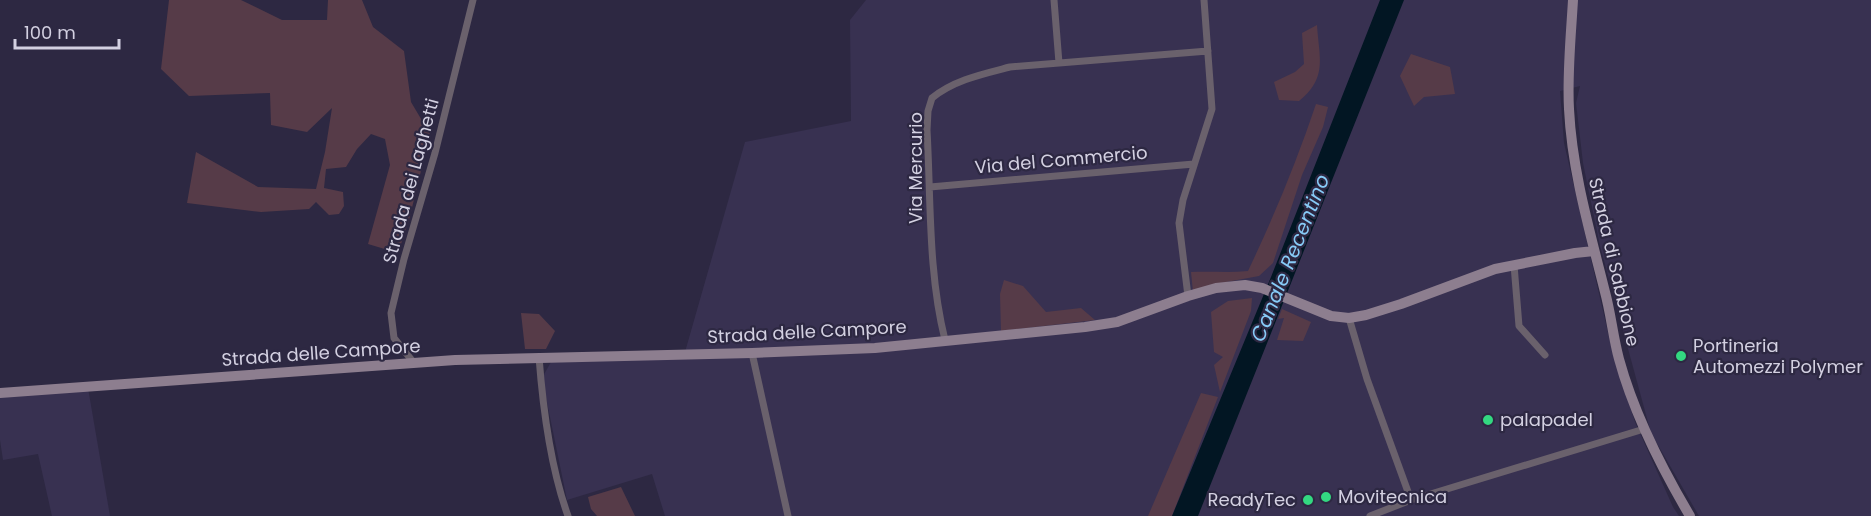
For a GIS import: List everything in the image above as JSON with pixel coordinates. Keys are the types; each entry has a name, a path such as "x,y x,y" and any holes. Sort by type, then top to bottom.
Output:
{"street":[{"name":"Strada dei Laghetti","path":"409,364 394,338 391,313 435,153 473,0"},
{"path":"1054,0 1059,63"},
{"path":"1188,296 1179,222 1183,200 1212,109 1204,0"},
{"name":"Strada di Sabbione","path":"1573,0 1569,106 1571,140 1594,251 1606,294 1619,358 1644,429 1671,484 1690,516"},
{"name":"Via Mercurio","path":"945,340 939,316 932,261 927,130 928,111 932,98 955,84 1010,67 1208,51"},
{"name":"Via del Commercio","path":"930,187 1194,164"},
{"name":"Strada delle Campore","path":"0,393 538,357 875,348 1117,322 1188,296 1216,288 1245,285 1262,288 1331,316 1349,318 1375,313 1495,269 1594,251"},
{"path":"1514,265 1519,326 1545,355"},
{"path":"1349,318 1367,379 1411,500"},
{"path":"752,353 788,516"},
{"path":"538,357 542,405 568,516"},
{"path":"1370,516 1411,500 1644,429"}],"shaded area":[{"path":"169,0 241,0 282,20 327,20 328,0 362,0 373,27 404,51 411,102 430,134 409,220 398,253 368,244 390,165 385,139 371,134 357,149 346,167 326,169 324,188 343,192 344,206 339,214 329,215 316,202 309,209 261,212 187,203 196,152 258,187 316,189 332,108 307,132 271,125 270,93 189,96 161,69"},
{"path":"866,0 1871,0 1871,516 1699,516 1651,433 1600,246 1583,163 1576,103 1580,86 1560,91 1564,143 1613,354 1635,422 1679,516 665,516 652,474 567,500 542,378 551,362 685,352 745,142 851,121 850,20"},
{"path":"1317,25 1320,66 1314,84 1299,101 1279,100 1274,82 1295,72 1304,64 1302,33"},
{"path":"1411,54 1450,67 1455,94 1424,97 1414,106 1400,76"},
{"path":"1316,104 1328,107 1323,127 1302,175 1273,263 1259,276 1221,283 1193,292 1191,272 1248,271 1285,188"},
{"path":"1004,280 1023,286 1046,312 1081,308 1095,320 1001,331 1000,294"},
{"path":"1252,298 1251,311 1220,392 1214,365 1223,357 1214,352 1211,312 1228,301"},
{"path":"1282,309 1311,322 1303,341 1277,340 1284,318 1278,319"},
{"path":"521,313 539,314 555,331 546,349 525,349"},
{"path":"88,388 110,516 52,516 38,454 3,460 0,440 0,396"},
{"path":"1201,393 1218,397 1172,516 1148,516"},
{"path":"621,487 635,516 597,516 591,509 588,497"}],"water":[{"name":"Canale Recentino","path":"1380,0 1404,0 1198,516 1172,516 1271,277"}],"place":[{"name":"Portineria Automezzi Polymer","path":"1681,356"},
{"name":"palapadel","path":"1488,420"},
{"name":"Movitecnica","path":"1326,497"},
{"name":"ReadyTec","path":"1308,500"}]}
